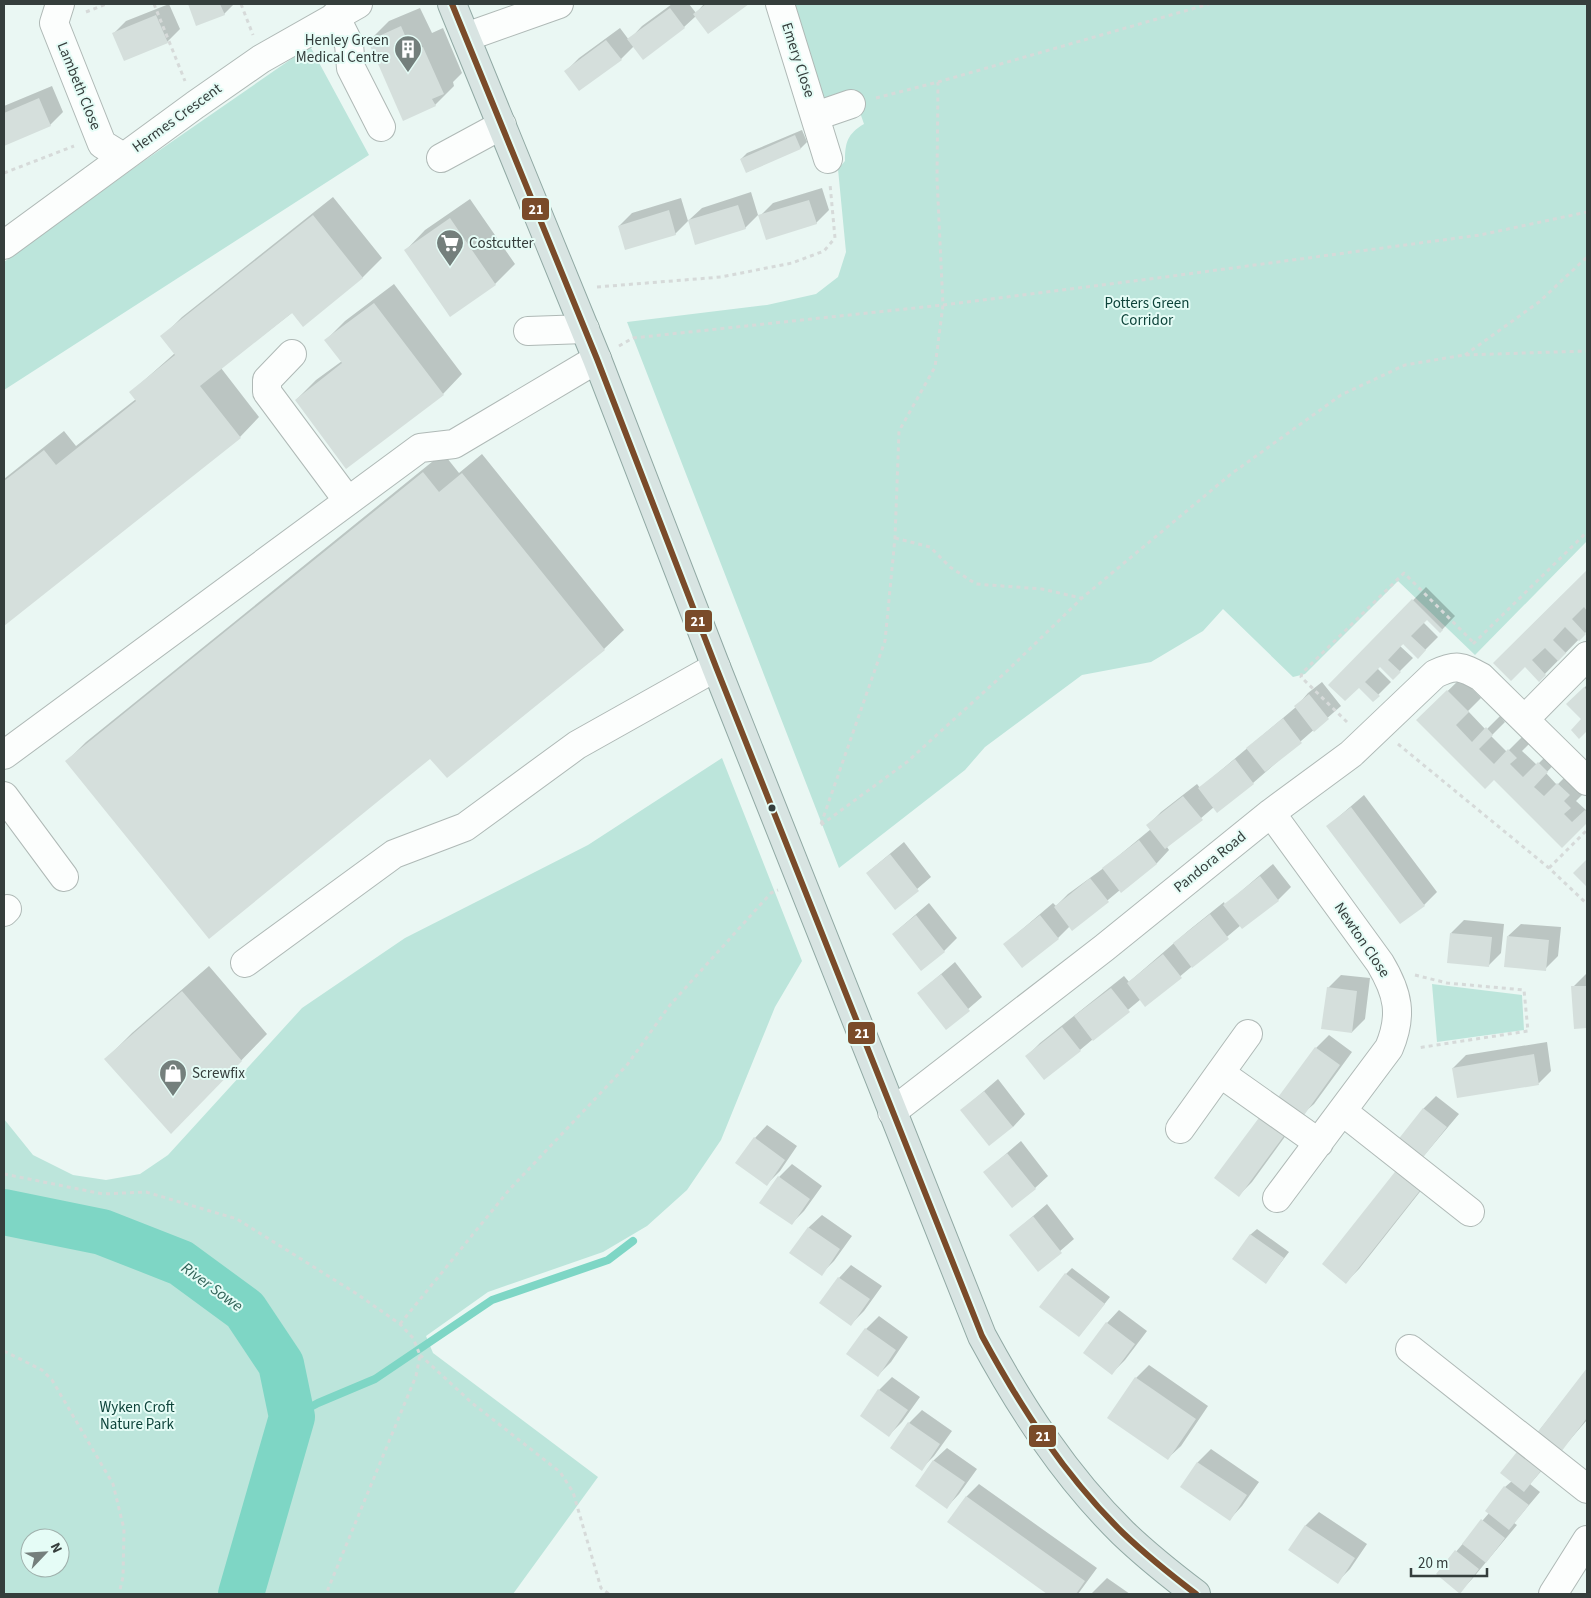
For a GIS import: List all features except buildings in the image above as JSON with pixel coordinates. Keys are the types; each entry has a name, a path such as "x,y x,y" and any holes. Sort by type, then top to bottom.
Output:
{"main road":[{"path":"452,4 597,359 716,666 982,1336 1026,1413 1068,1471 1124,1533 1196,1594"}],"street":[{"name":"Lambeth Close","path":"60,4 54,22 113,151"},
{"path":"466,37 559,4"},
{"name":"Emery Close","path":"780,4 828,159"},
{"name":"Hermes Crescent","path":"4,245 113,151 195,105 261,59 347,8"},
{"path":"347,8 352,68 381,127"},
{"name":"Emery Close","path":"816,116 851,104"},
{"path":"441,158 502,125"},
{"path":"528,331 585,330"},
{"path":"292,354 267,380 267,392 348,501"},
{"path":"4,755 420,448 454,444 597,359"},
{"path":"1468,654 1481,677 1587,781"},
{"name":"Pandora Road","path":"892,1112 1104,948 1272,812 1351,754 1435,674 1468,654"},
{"path":"1525,719 1587,656"},
{"path":"245,963 394,854 465,827 577,745 716,666"},
{"path":"4,796 64,878"},
{"name":"Newton Close","path":"1272,812 1380,963 1390,980 1398,1015 1396,1031 1389,1048 1277,1198"},
{"path":"1180,1129 1248,1034"},
{"path":"1220,1073 1319,1143"},
{"path":"1342,1111 1470,1212"},
{"path":"1410,1348 1587,1489"},
{"path":"1553,1594 1587,1540"}],"path":[{"path":"154,4 195,105"},
{"path":"851,104 938,82 1209,4"},
{"path":"938,82 938,179 942,305 935,366 899,430 895,538 885,641 821,825 907,762 1006,672 1082,598 1231,474 1340,395 1405,365 1464,355 1587,351"},
{"path":"4,173 101,135 113,151"},
{"path":"567,288 721,277 792,262 824,251 834,238 828,159"},
{"path":"597,359 633,338 942,305 1480,235 1587,212"},
{"path":"1464,355 1538,302 1587,257"},
{"path":"1587,532 1468,654 1404,573 1302,673 1301,677 1372,734 1549,868 1587,904"},
{"path":"895,538 930,547 950,568 976,584 1042,589 1082,598"},
{"path":"1549,868 1587,830"},
{"path":"400,1324 509,1190 627,1065 670,1005 771,892 784,888"},
{"path":"1379,1062 1408,1050 1528,1031 1524,990 1431,980 1380,963"},
{"path":"4,1174 103,1194 146,1192 237,1219 358,1294 400,1324 413,1338 420,1355 472,1403 560,1472 573,1492 601,1588 609,1594"},
{"path":"4,1351 42,1370 52,1380 113,1484 124,1529 123,1577 119,1594"},
{"path":"326,1594 416,1376 420,1355"}],"green space":[{"name":"Potters Green Corridor","path":"788,4 1587,4 1587,541 1475,655 1398,581 1305,674 1293,677 1223,609 1203,631 1151,662 1082,675 985,747 965,770 839,868 627,322 767,305 816,294 838,277 846,252 838,169 845,161 848,140 854,131 864,124 856,101 829,100 817,92"},
{"path":"310,46 369,155 4,390 4,262 141,163"},
{"path":"722,758 802,961 775,1007 721,1140 687,1190 647,1226 603,1252 488,1292 426,1336 433,1353 598,1477 513,1594 256,1594 296,1454 302,1406 291,1357 276,1327 247,1298 181,1252 147,1234 60,1208 4,1197 4,1119 33,1155 73,1175 106,1180 140,1174 168,1155 302,1008 405,938 588,845"},
{"path":"1432,984 1522,995 1524,1030 1437,1042"},
{"name":"Wyken Croft Nature Park","path":"4,1230 82,1245 176,1280 208,1299 244,1333 271,1383 268,1444 227,1594 4,1594"}],"waterway":[{"name":"River Sowe","path":"4,1212 102,1232 181,1263 245,1310 281,1364 292,1417 241,1594"},
{"path":"292,1417 318,1403 375,1379 492,1300 608,1260 633,1241"}],"transit line":[{"name":"21","path":"452,4 597,359 716,667 982,1336 1028,1415 1063,1465 1082,1488 1123,1533 1196,1594"}],"place":[{"name":"Henley Green Medical Centre","path":"408,73"},
{"name":"Costcutter","path":"450,267"},
{"name":"Screwfix","path":"173,1097"}]}
